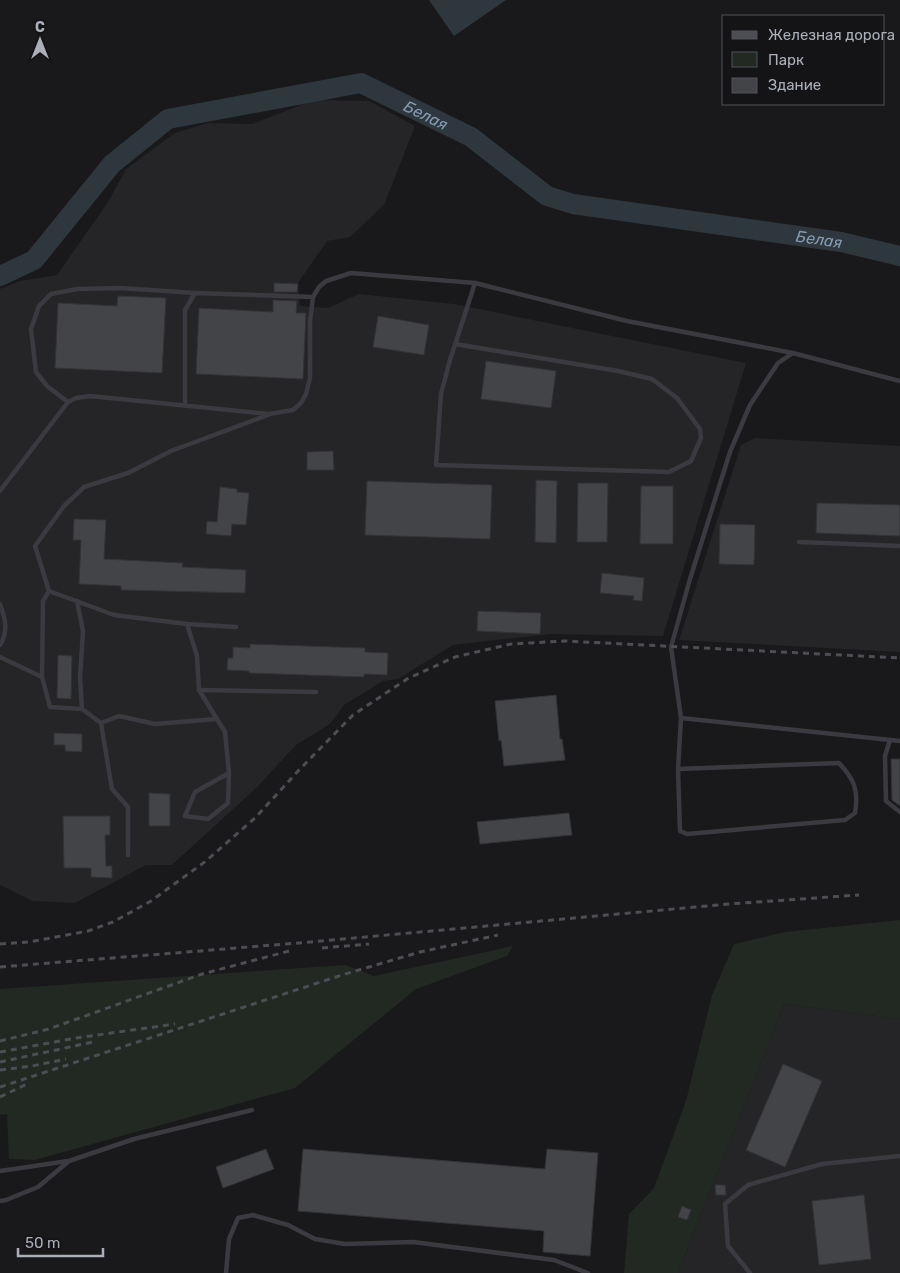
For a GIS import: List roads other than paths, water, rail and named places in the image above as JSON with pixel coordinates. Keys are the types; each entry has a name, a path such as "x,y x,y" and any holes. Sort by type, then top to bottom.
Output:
{"lane":[{"path":"0,491 68,402 76,398 90,396 269,414 293,410 301,403 306,394 310,378 310,320 313,297 326,280 351,274 475,283 627,322 793,353 900,381"},
{"path":"455,344 618,371 652,379 677,398 700,429 702,438 691,461 669,472 436,465 441,394 455,344 475,283"},
{"path":"68,402 47,386 36,372 32,329 39,306 50,294 77,290 120,288 313,297"},
{"path":"186,406 185,310 194,292"},
{"path":"678,769 839,763 851,776 858,799 855,813 845,820 687,834 680,831 678,769 681,718 671,647 690,578 730,452 750,405 778,363 793,353"},
{"path":"128,855 128,807 112,789 101,723 82,710 50,707 42,677 43,601 49,591 35,546 64,506 84,487 128,473 171,451 269,414"},
{"path":"798,542 900,546"},
{"path":"49,591 114,615 187,624 236,627"},
{"path":"77,601 83,631 80,677 82,710"},
{"path":"0,604 6,619 5,638 0,645"},
{"path":"187,624 197,656 199,690 225,732 229,773 228,803 208,819 185,816 194,792 229,773"},
{"path":"0,658 42,677"},
{"path":"199,690 316,692"},
{"path":"101,723 119,716 155,724 217,719"},
{"path":"681,718 900,741"},
{"path":"890,740 885,756 886,801 900,812"},
{"path":"0,1172 69,1160 134,1139 252,1110"},
{"path":"750,1273 728,1246 725,1204 748,1185 822,1164 900,1156"},
{"path":"0,1201 38,1187 69,1160"},
{"path":"226,1273 228,1239 238,1218 253,1215 288,1225 315,1239 346,1244 423,1244 554,1260 588,1273"}],"waterway":[{"name":"Белая","path":"0,276 34,260 112,164 168,119 361,83 471,137 547,196 573,204 841,242 900,256"}],"railway":[{"path":"0,944 29,942 88,931 113,922 151,901 206,861 255,818 353,715 407,679 455,657 511,644 565,641 900,658"},
{"path":"0,967 311,942 728,904 859,895"},
{"path":"0,1087 342,975 420,952 498,935"},
{"path":"322,948 369,944"},
{"path":"0,1041 49,1029 202,974 293,950"},
{"path":"0,1052 76,1038 175,1024"},
{"path":"0,1062 93,1042"},
{"path":"0,1070 66,1059"},
{"path":"0,1097 27,1084"}]}
